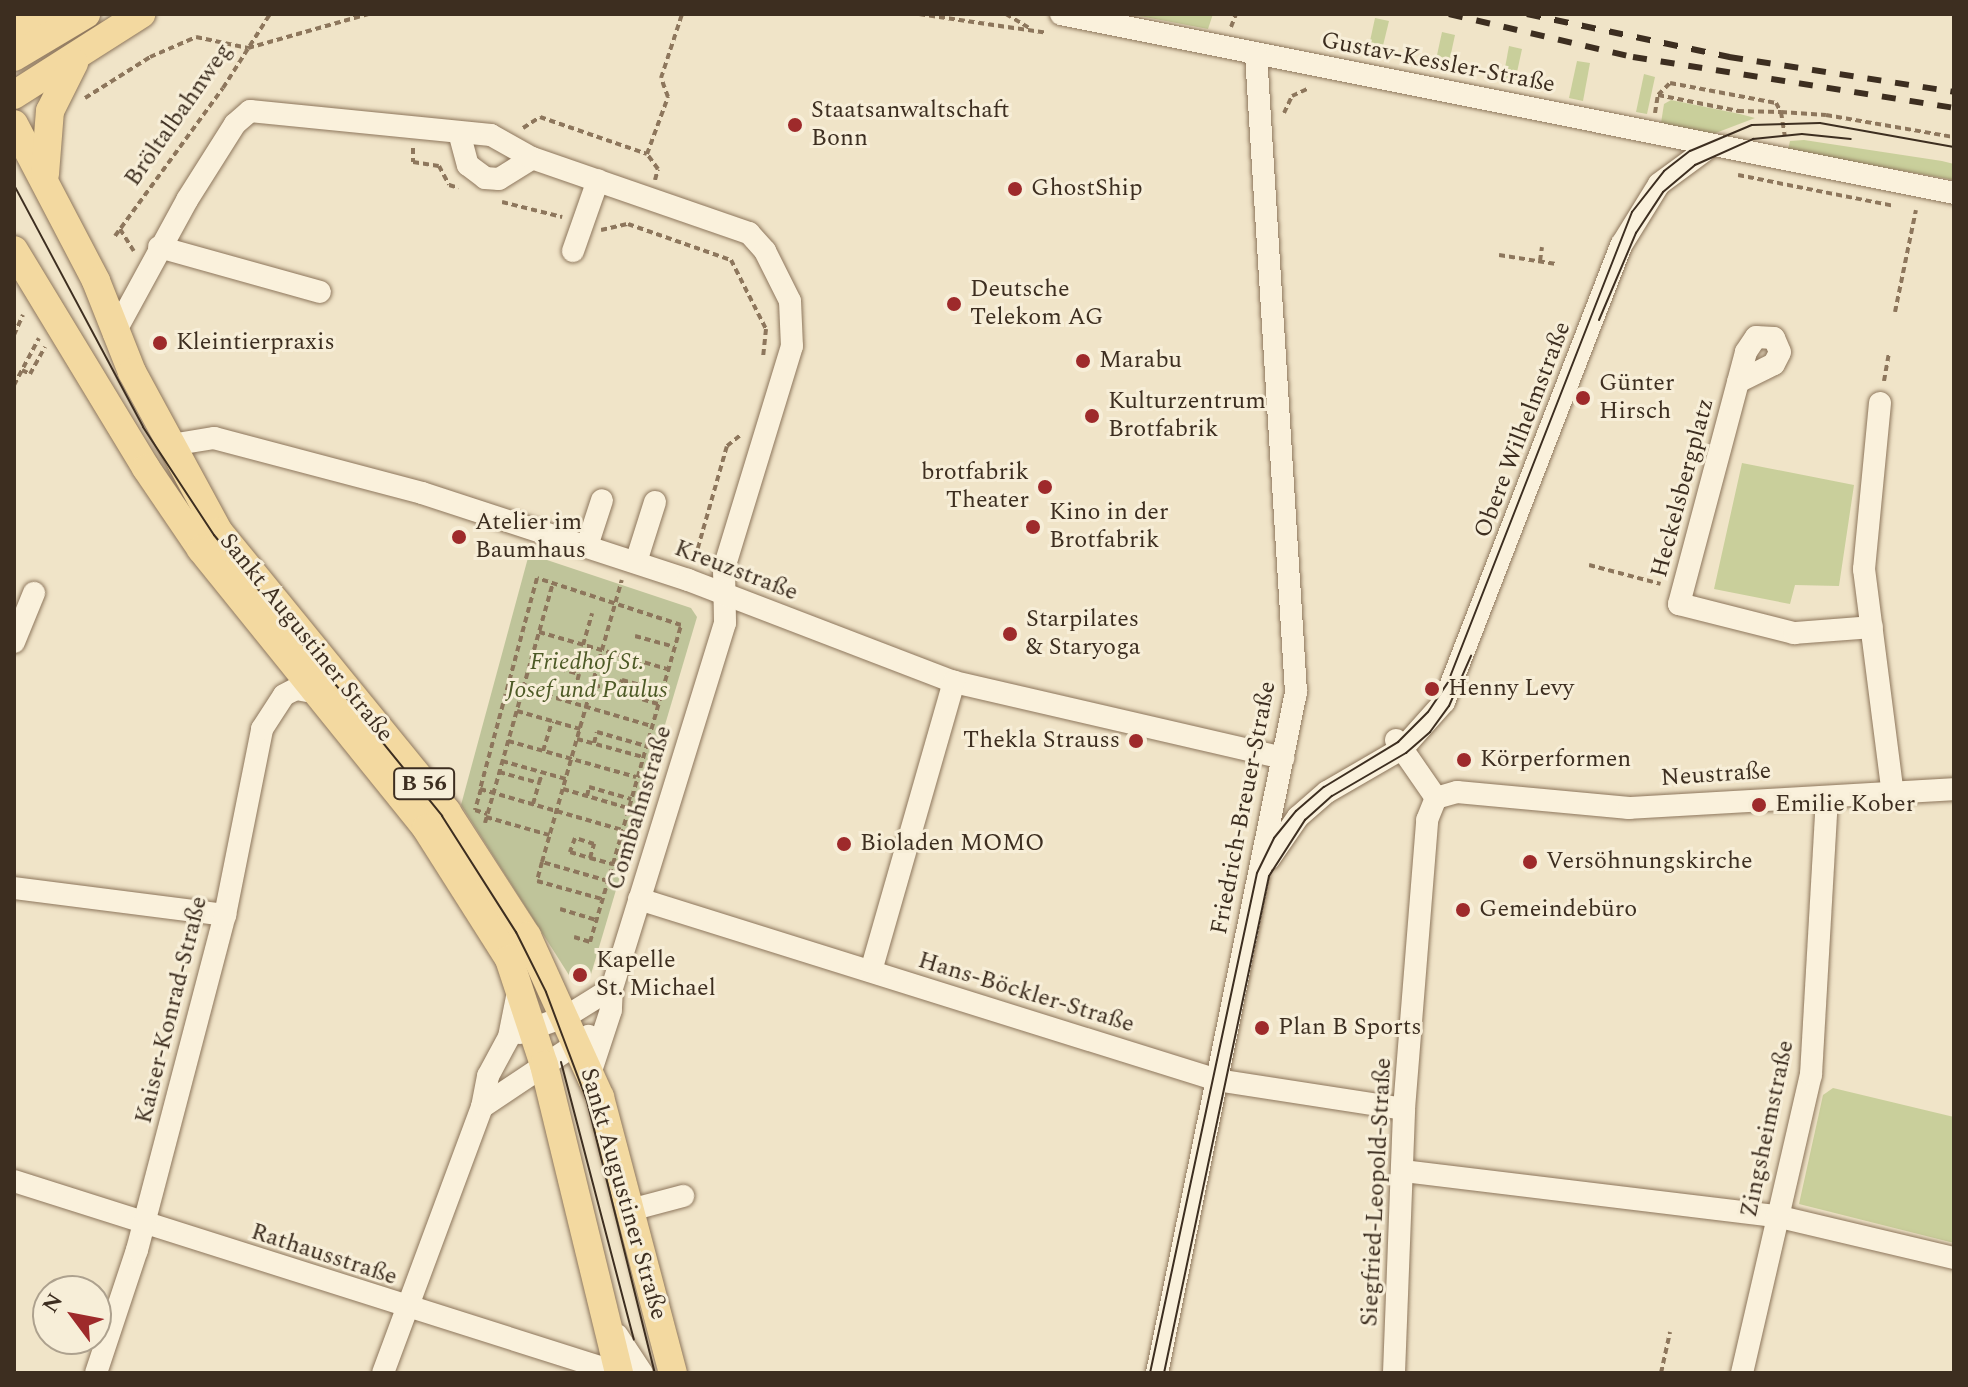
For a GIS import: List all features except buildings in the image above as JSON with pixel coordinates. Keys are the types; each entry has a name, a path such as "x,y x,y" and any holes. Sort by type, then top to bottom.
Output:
{"main road":[{"path":"14,95 77,58 141,14"},
{"path":"14,30 76,20"},
{"path":"14,57 76,20"},
{"path":"45,179 50,111 77,58"},
{"name":"Sankt Augustiner Straße","path":"14,124 96,281 114,334 171,445 227,543 447,812 527,936 591,1071 673,1373"},
{"name":"Sankt Augustiner Straße","path":"14,250 170,503 469,888 519,986 521,1033 544,1065 619,1373"}],"street":[{"name":"Gustav-Kessler-Straße","path":"1061,14 1651,132 1781,161 1954,193"},
{"name":"Friedrich-Breuer-Straße","path":"1157,1373 1296,692 1294,616 1256,54"},
{"path":"114,334 159,247 235,124 250,111 460,136 482,134 509,141"},
{"path":"460,136 468,165 485,178 499,179 532,158"},
{"name":"Combahnstraße","path":"509,141 532,158 749,233 778,273 794,322 784,376 724,569 725,623 612,988 606,1024 591,1071"},
{"name":"Obere Wilhelmstraße","path":"1260,879 1278,842 1298,817 1327,792 1399,744 1444,702 1462,666 1627,233 1659,184 1711,146"},
{"path":"573,251 598,180"},
{"path":"159,247 320,292"},
{"name":"Heckelsbergplatz","path":"1738,382 1679,604 1794,633 1872,627"},
{"path":"1880,403 1864,569 1893,795"},
{"name":"Kreuzstraße","path":"171,445 214,438 422,493 632,560 954,682 1283,758"},
{"path":"587,546 602,500"},
{"path":"632,560 655,502"},
{"path":"14,642 34,593"},
{"path":"871,971 954,682"},
{"name":"Kaiser-Konrad-Straße","path":"96,1373 142,1224 225,915 262,729 284,695 296,689 318,693"},
{"path":"1399,744 1436,798"},
{"name":"Neustraße","path":"1436,798 1457,792 1629,808 1777,796 1827,798 1954,789"},
{"name":"Siegfried-Leopold-Straße","path":"1394,1373 1404,1109 1427,820 1436,798"},
{"name":"Zingsheimstraße","path":"1742,1373 1811,1075 1827,798"},
{"path":"14,888 225,915"},
{"name":"Hans-Böckler-Straße","path":"639,899 1217,1080 1404,1109"},
{"path":"383,1373 482,1107 488,1076 521,1033 567,1016 612,988"},
{"path":"482,1107 606,1024"},
{"path":"1403,1171 1776,1216 1954,1258"},
{"name":"Rathausstraße","path":"14,1181 405,1309 619,1373"},
{"path":"630,1210 683,1196"},
{"name":"Sankt Augustiner Straße","path":"608,1320 642,1373"}],"path":[{"name":"Bröltalbahnweg","path":"115,236 226,90 270,14"},
{"path":"72,106 150,57 196,37 248,48 368,14"},
{"path":"647,154 668,97 661,78 682,14"},
{"path":"1006,14 1031,30"},
{"path":"1651,132 1658,95 1670,83 1776,103 1785,135 1781,161"},
{"path":"1284,126 1283,111 1292,96 1309,88"},
{"path":"1658,95 1738,111 1826,115 1954,137"},
{"path":"509,141 540,117 647,154 658,169 650,198"},
{"path":"412,130 413,162 439,166 449,185 462,189"},
{"path":"488,197 607,232 628,224 731,260 766,329 762,371"},
{"path":"1894,311 1916,210"},
{"path":"120,229 137,256"},
{"path":"1540,261 1542,247"},
{"path":"1499,255 1556,264"},
{"path":"14,335 29,304"},
{"path":"14,385 40,337"},
{"path":"22,370 30,374 43,350"},
{"path":"1880,403 1887,354"},
{"path":"688,580 727,446 743,432"},
{"path":"602,899 537,881 602,650 632,560"},
{"path":"1589,565 1683,590"},
{"path":"550,835 475,810 537,578 681,625 590,942 574,937"},
{"path":"484,824 553,583"},
{"path":"583,645 592,613"},
{"path":"539,632 669,669"},
{"path":"635,636 675,647"},
{"path":"531,661 579,674 572,702"},
{"path":"618,692 622,680 662,691"},
{"path":"508,684 652,726"},
{"path":"593,684 658,704"},
{"path":"517,711 580,729"},
{"path":"543,751 552,721"},
{"path":"594,743 597,732 646,746"},
{"path":"577,739 643,757"},
{"path":"508,741 637,778"},
{"path":"502,761 566,779"},
{"path":"499,772 539,783"},
{"path":"533,804 542,773"},
{"path":"587,796 589,787 631,799"},
{"path":"481,789 622,830"},
{"path":"563,789 628,808"},
{"path":"590,858 594,844 575,838 570,852 590,858 613,864"},
{"path":"542,862 608,881"},
{"path":"560,909 597,920"},
{"path":"1661,1373 1670,1332"}],"green space":[{"path":"1129,14 1213,14 1208,29"},
{"path":"1375,18 1389,21 1380,58 1367,55"},
{"path":"1442,32 1455,35 1447,72 1434,69"},
{"path":"1509,46 1522,49 1514,86 1502,84"},
{"path":"1577,61 1590,63 1583,101 1569,98"},
{"path":"1644,74 1655,77 1647,114 1636,112"},
{"path":"1671,100 1755,118 1713,134 1661,123 1664,104"},
{"path":"1804,140 1954,164 1954,180 1788,150 1790,141"},
{"path":"1742,463 1854,485 1839,586 1795,585 1790,604 1714,589"},
{"name":"Friedhof St. Josef und Paulus","path":"529,554 691,608 697,617 589,981 574,983 461,805"},
{"path":"1833,1088 1954,1117 1954,1243 1799,1204 1823,1095"}],"tram line":[{"path":"1150,1373 1257,873 1274,838 1296,811 1324,787 1398,742 1428,712 1448,682 1632,212 1664,171 1690,151 1752,125 1820,123 1954,147"},
{"path":"1599,320 1636,233 1663,192 1695,165 1753,139 1802,134 1851,139"},
{"path":"14,185 143,427 214,535 442,816 516,932 546,992 587,1101 655,1373"},
{"path":"1164,1373 1269,876 1305,820 1332,796 1406,753 1430,732 1449,706 1471,656"},
{"path":"561,1062 634,1340"}],"railway":[{"path":"1449,14 1633,57 1954,108"},
{"path":"1527,14 1729,57 1954,92"}],"place":[{"name":"Staatsanwaltschaft Bonn","path":"795,125"},
{"name":"GhostShip","path":"1015,189"},
{"name":"Deutsche Telekom AG","path":"954,304"},
{"name":"Kleintierpraxis","path":"160,343"},
{"name":"Marabu","path":"1083,361"},
{"name":"Günter Hirsch","path":"1583,398"},
{"name":"Kulturzentrum Brotfabrik","path":"1092,416"},
{"name":"brotfabrik Theater","path":"1045,487"},
{"name":"Kino in der Brotfabrik","path":"1033,527"},
{"name":"Atelier im Baumhaus","path":"459,537"},
{"name":"Starpilates & Staryoga","path":"1010,634"},
{"name":"Henny Levy","path":"1432,689"},
{"name":"Thekla Strauss","path":"1136,741"},
{"name":"Körperformen","path":"1464,760"},
{"name":"Emilie Kober","path":"1759,805"},
{"name":"Bioladen MOMO","path":"844,844"},
{"name":"Versöhnungskirche","path":"1530,862"},
{"name":"Gemeindebüro","path":"1463,910"},
{"name":"Kapelle St. Michael","path":"580,975"},
{"name":"Plan B Sports","path":"1262,1028"}]}
